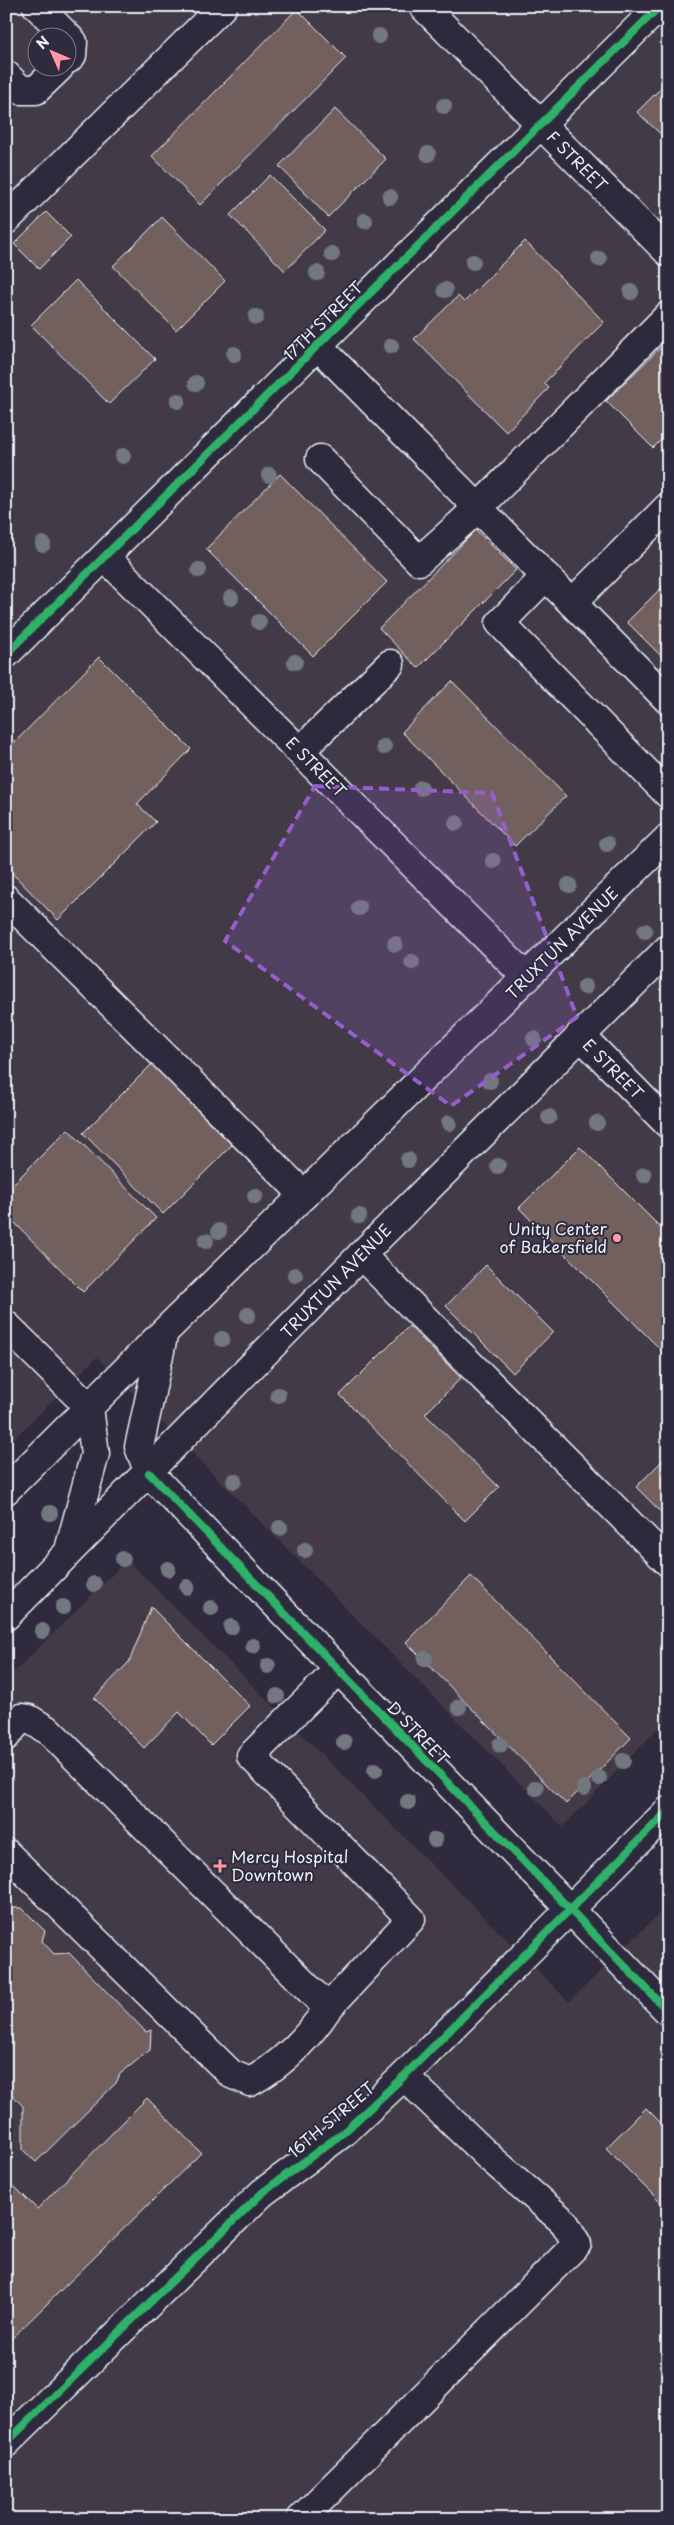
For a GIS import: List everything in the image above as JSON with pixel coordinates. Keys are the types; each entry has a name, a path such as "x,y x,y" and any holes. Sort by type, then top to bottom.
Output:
{"street":[{"path":"37,6 59,28"},
{"path":"6,220 223,6"},
{"name":"F STREET","path":"423,6 668,252"},
{"name":"17TH STREET","path":"6,654 660,6"},
{"path":"6,75 21,90 36,90 49,78"},
{"path":"320,459 419,561 478,508 668,316"},
{"path":"318,346 668,700"},
{"path":"572,604 668,507"},
{"name":"E STREET","path":"105,557 527,978"},
{"path":"546,576 500,623 668,794"},
{"path":"300,751 390,664"},
{"name":"TRUXTUN AVENUE","path":"6,1490 164,1332 668,838"},
{"path":"6,899 304,1196"},
{"name":"TRUXTUN AVENUE","path":"6,1616 69,1550 149,1473 361,1255 668,949"},
{"name":"E STREET","path":"580,1035 668,1124"},
{"path":"361,1255 668,1562"},
{"path":"6,1325 89,1407 95,1454 69,1550"},
{"path":"149,1473 139,1447 164,1332"},
{"name":"D STREET","path":"149,1473 668,2011"},
{"path":"6,1854 231,2074 250,2082 269,2072 314,2029 328,2008 410,1919 251,1756 338,1670"},
{"path":"6,1736 21,1718 29,1719 48,1731 328,2008"},
{"name":"16TH STREET","path":"6,2443 262,2193 344,2132 404,2076 668,1811"},
{"path":"301,2519 577,2244 564,2222 489,2157 404,2076"}],"highlighted area":[{"path":"315,786 492,793 577,1017 451,1106 225,941"}],"shaded area":[{"path":"6,6 668,6 668,1718 563,1827 97,1357 6,1446"},
{"name":"Mercy Hospital Downtown","path":"127,1560 569,2002 668,1905 668,2519 6,2519 6,1680"}],"building":[{"path":"297,9 346,58 200,205 152,156"},
{"path":"668,81 668,141 637,112"},
{"path":"335,109 386,159 328,217 279,166"},
{"path":"270,175 325,230 285,271 230,215"},
{"path":"46,212 71,237 39,269 14,244"},
{"path":"162,217 225,281 176,330 113,266"},
{"path":"525,241 604,322 544,383 549,388 506,432 414,339 458,296 464,302"},
{"path":"76,280 155,359 109,404 31,325"},
{"path":"660,348 668,356 668,433 653,448 606,401"},
{"path":"280,474 387,582 313,656 206,549"},
{"path":"476,530 516,570 418,668 379,628"},
{"path":"668,581 668,663 627,622"},
{"path":"99,657 191,749 137,804 156,822 58,920 6,867 6,751"},
{"path":"452,681 566,796 515,846 402,732"},
{"path":"152,1064 232,1145 163,1214 83,1133"},
{"path":"68,1129 156,1218 83,1292 6,1214 6,1191"},
{"path":"580,1147 668,1235 668,1357 519,1208"},
{"path":"486,1265 553,1332 513,1373 446,1306"},
{"path":"409,1326 461,1378 425,1414 499,1487 465,1521 340,1395"},
{"path":"668,1455 668,1519 636,1487"},
{"path":"471,1576 631,1738 566,1804 406,1642"},
{"path":"151,1607 250,1706 211,1745 179,1712 144,1748 94,1698 129,1662"},
{"path":"6,1908 22,1908 45,1931 42,1941 54,1954 69,1953 146,2032 151,2030 150,2050 120,2074 116,2083 36,2162 23,2150 23,2106 6,2088"},
{"path":"147,2098 201,2153 6,2344 6,2178 37,2209"},
{"path":"646,2108 668,2130 668,2210 606,2148"}],"cycle path":[{"path":"6,654 660,6"},
{"path":"149,1473 668,2011"},
{"path":"6,2443 262,2193 344,2132 404,2076 668,1811"}],"place":[{"name":"Unity Center of Bakersfield","path":"617,1238"},
{"name":"Mercy Hospital Downtown","path":"220,1866"}]}
